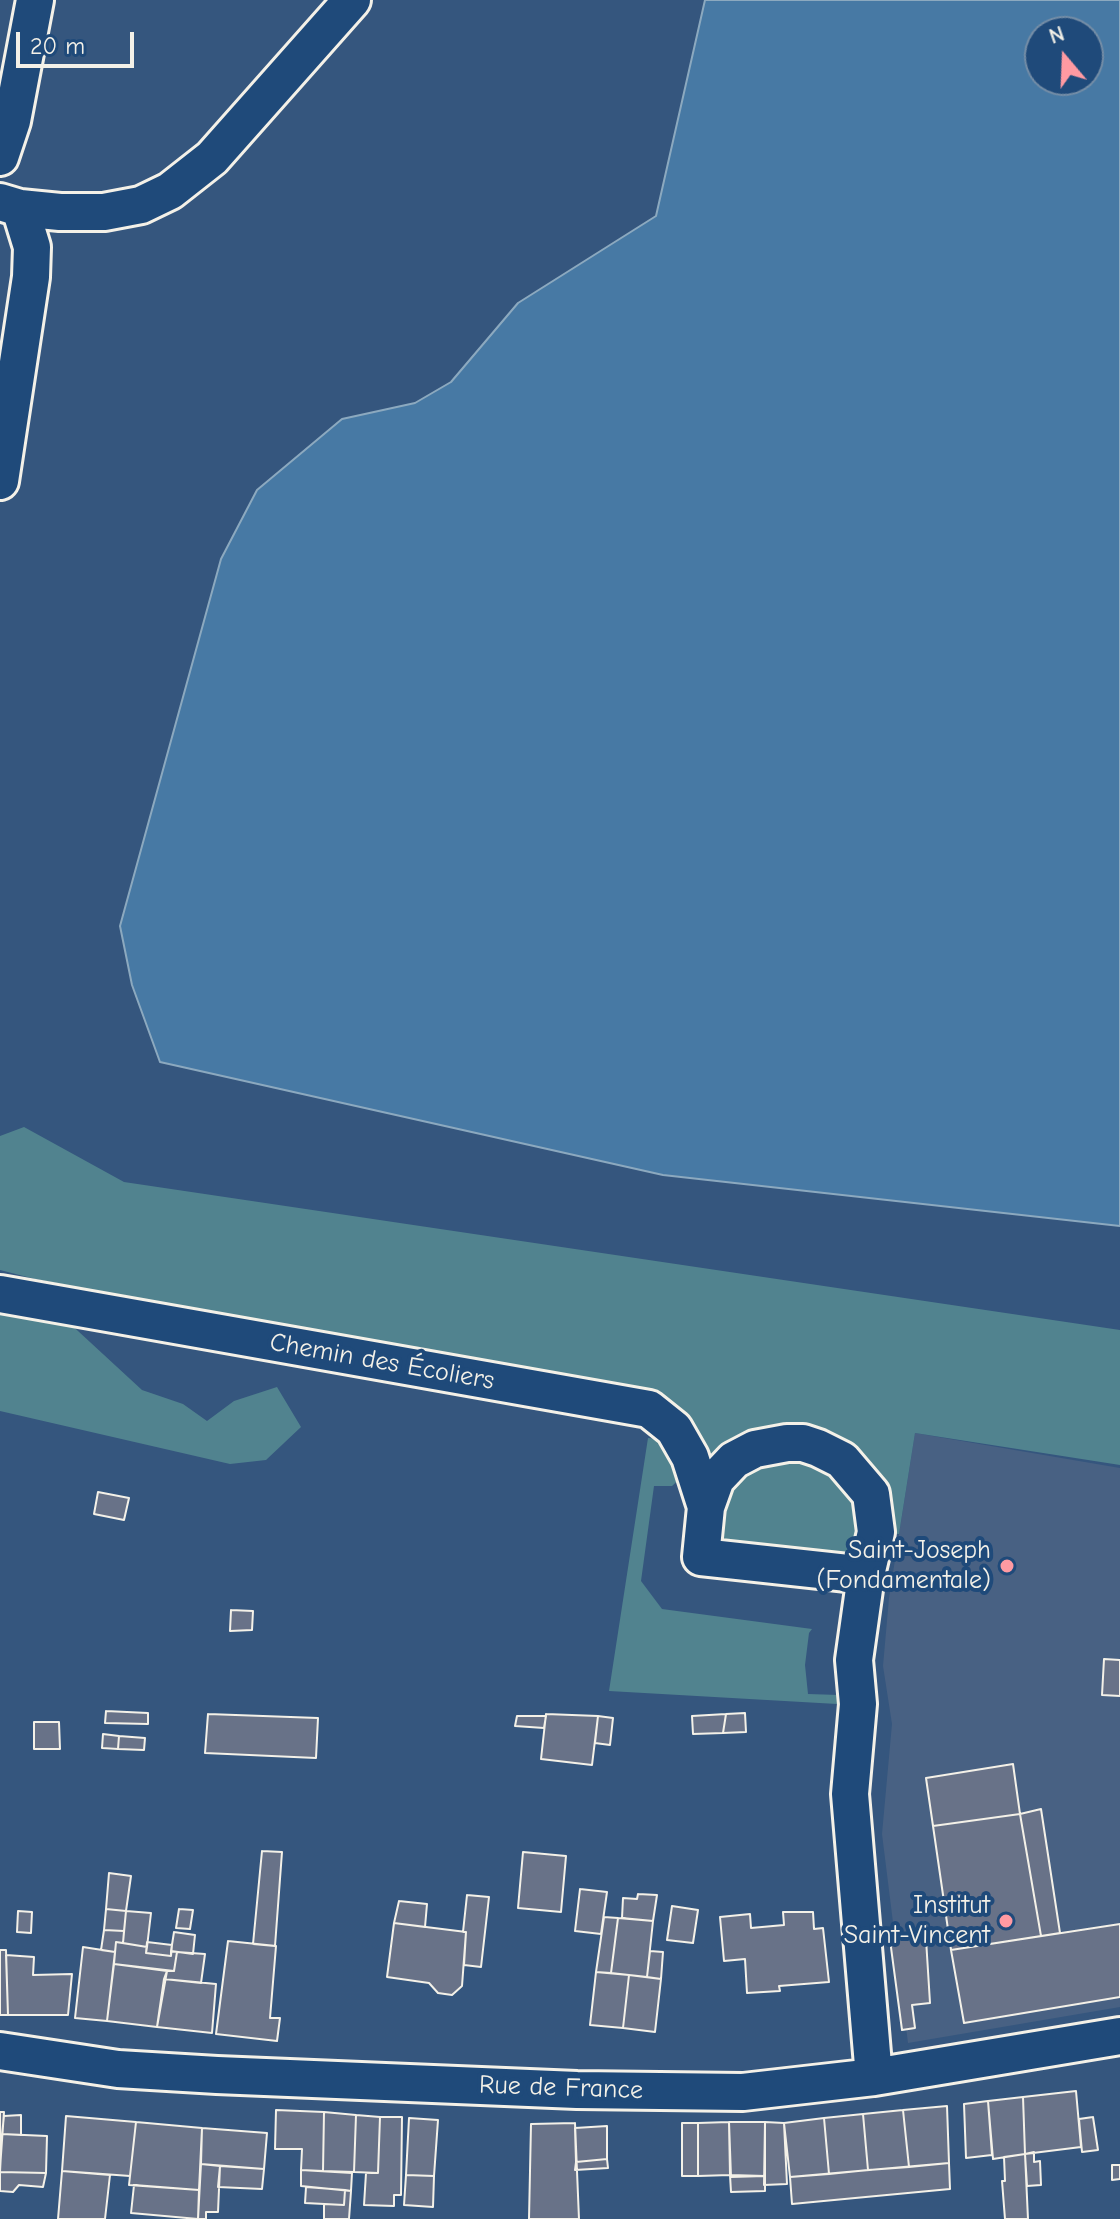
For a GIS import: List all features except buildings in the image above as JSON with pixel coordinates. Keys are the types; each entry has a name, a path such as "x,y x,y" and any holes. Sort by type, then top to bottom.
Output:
{"street":[{"path":"0,157 12,121 35,0"},
{"path":"10,205 60,212 104,212 141,205 170,191 212,158 352,0"},
{"path":"0,481 31,277 32,247 10,205"},
{"name":"Chemin des Écoliers","path":"0,1294 649,1409 674,1429 690,1457 706,1507"},
{"name":"Chemin des Écoliers","path":"866,1575 701,1557 706,1507 716,1479 734,1460 755,1449 803,1443 842,1460 871,1494 876,1532 866,1575 854,1660 858,1704 850,1794 874,2077"},
{"name":"Rue de France","path":"0,2051 118,2069 577,2090 743,2092 874,2077 1120,2036"}],"shaded area":[{"path":"705,0 1120,0 1120,1226 663,1175 160,1062 132,985 120,926 221,559 257,490 342,419 415,403 451,382 518,303 656,216"},
{"name":"Institut Saint-Vincent","path":"915,1433 1120,1468 1120,2007 908,2043 882,1834 892,1724 883,1666 889,1598"}],"green space":[{"path":"24,1127 124,1182 1120,1330 1120,1465 915,1433 899,1534 876,1532 866,1575 701,1557 683,1476 672,1486 654,1486 641,1581 662,1609 812,1629 805,1665 808,1694 839,1695 837,1704 609,1691 648,1438 680,1441 649,1409 654,1392 479,1364 0,1270 0,1136"},
{"path":"0,1308 65,1319 142,1390 183,1404 207,1421 234,1401 277,1387 301,1427 266,1460 230,1464 0,1411"}],"place":[{"name":"Saint-Joseph (Fondamentale)","path":"1007,1566"},
{"name":"Institut Saint-Vincent","path":"1006,1921"}]}
